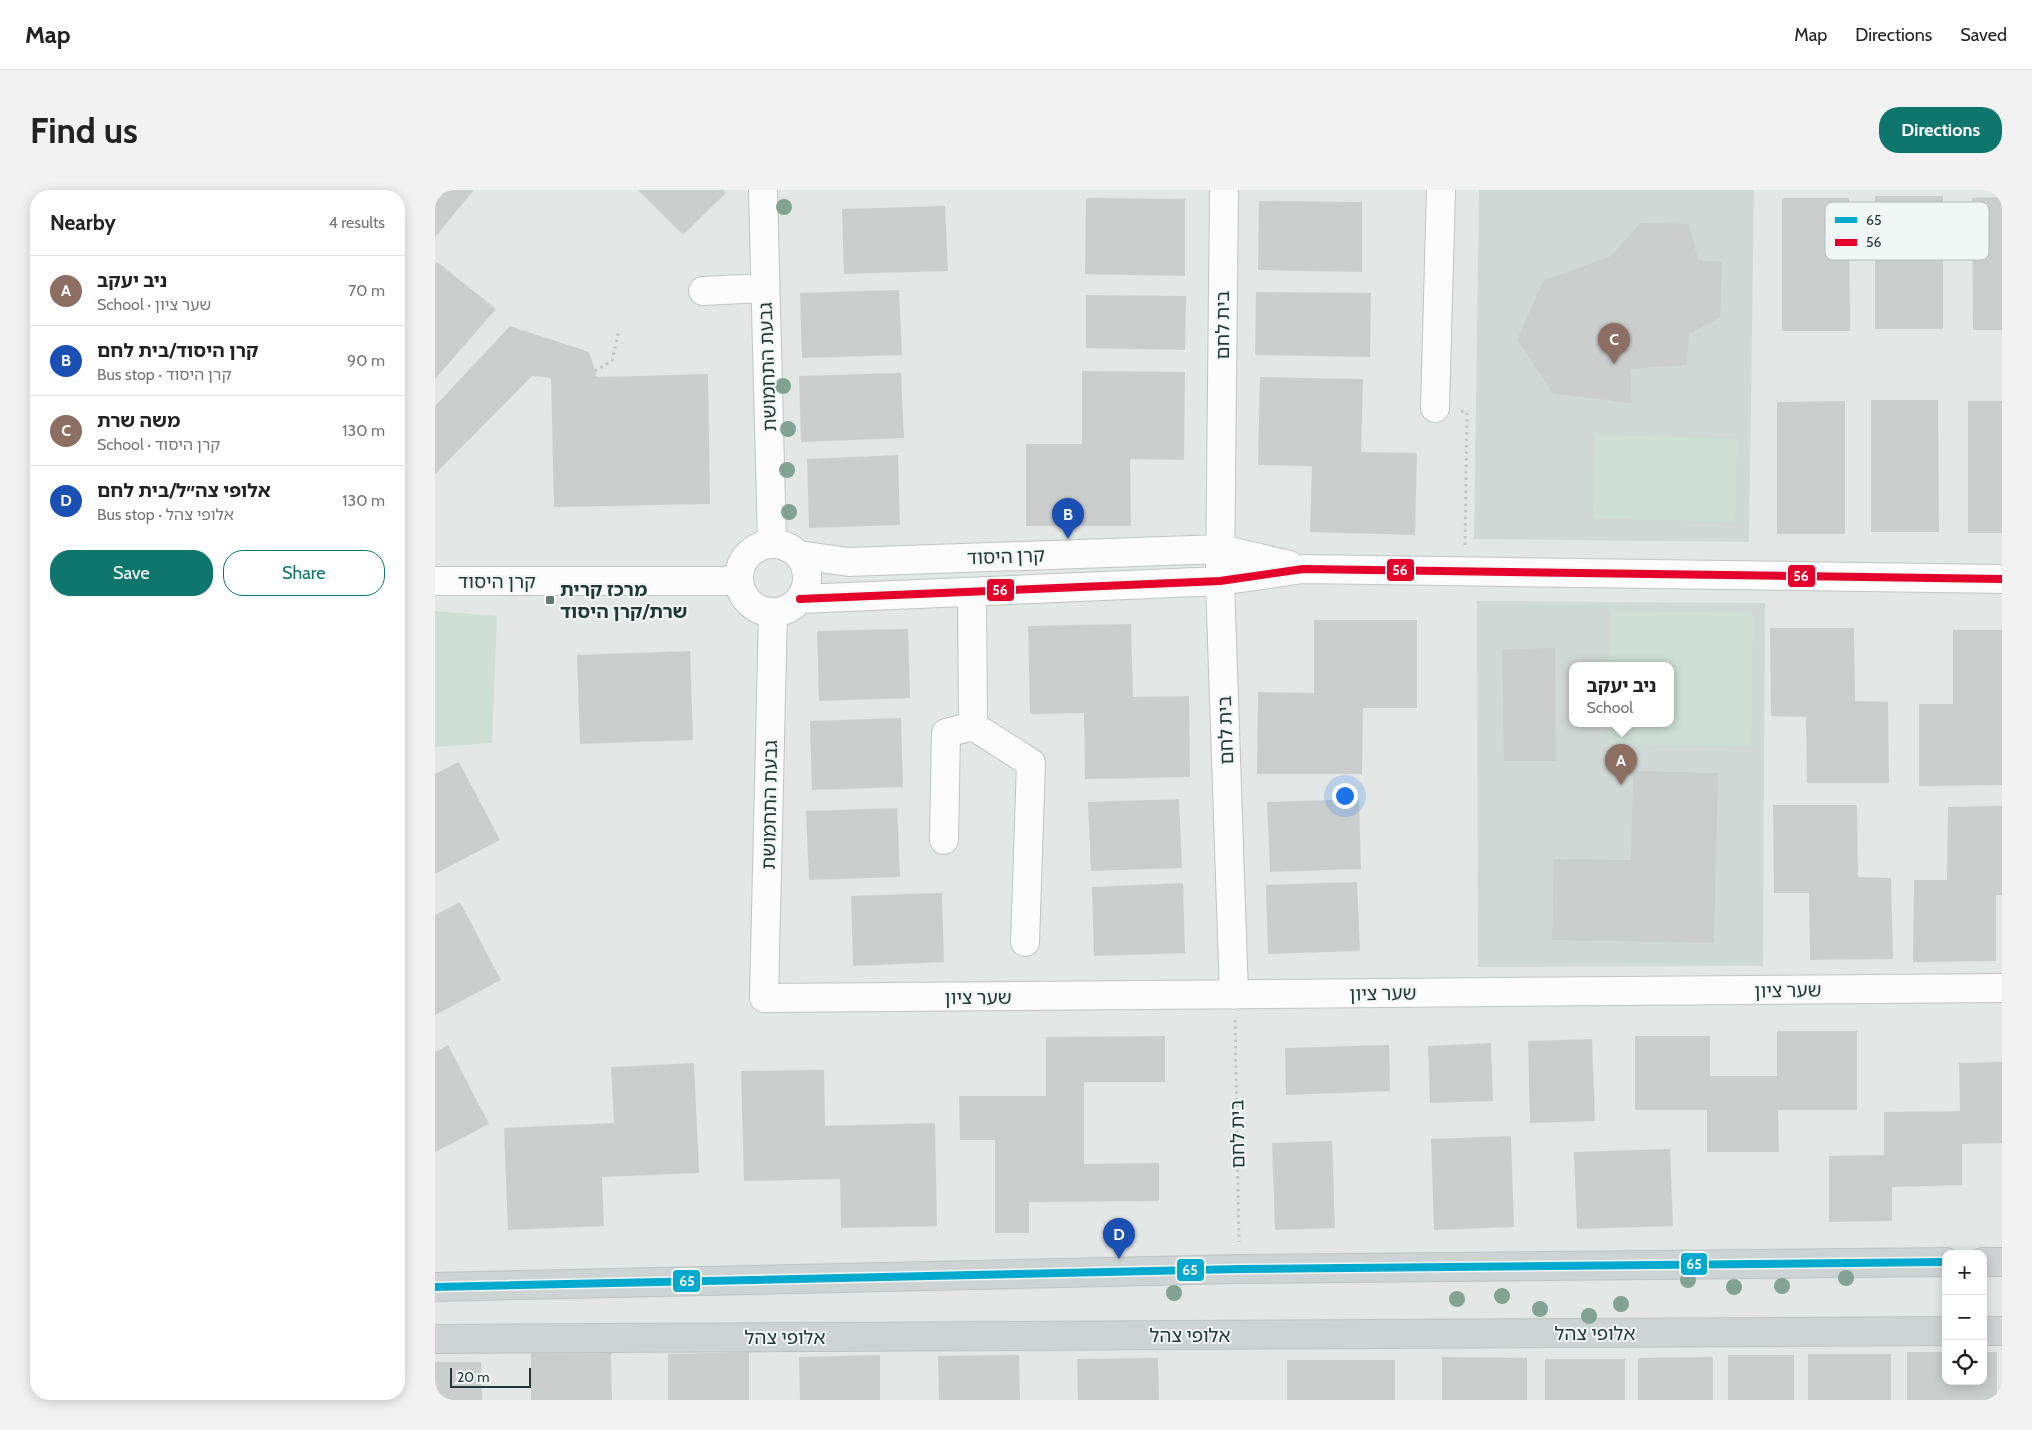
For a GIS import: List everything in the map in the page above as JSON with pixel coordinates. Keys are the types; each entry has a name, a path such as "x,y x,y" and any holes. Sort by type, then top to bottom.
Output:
{"main road":[{"path":"435,1288 1239,1269 1942,1262"},
{"path":"1987,1262 2002,1262"},
{"path":"1987,1331 2002,1330"},
{"name":"אלופי צהל","path":"435,1339 1942,1331"}],"street":[{"name":"גבעת התחמושת","path":"763,190 772,544"},
{"name":"בית לחם","path":"1224,190 1221,581 1234,995"},
{"path":"1435,408 1441,190"},
{"path":"703,291 764,288"},
{"path":"782,544 798,554 807,571 805,591 800,599 783,611 773,612 757,608 744,597 739,581 744,560 751,551 761,545 782,544"},
{"name":"קרן היסוד","path":"798,554 849,562 1221,549 1303,569"},
{"name":"קרן היסוד","path":"800,599 1221,581 1303,569 2002,578"},
{"name":"קרן היסוד","path":"435,580 739,581"},
{"path":"972,592 973,726"},
{"name":"גבעת התחמושת","path":"764,998 773,612"},
{"path":"943,840 946,733 973,726 1031,763 1025,942"},
{"name":"שער ציון","path":"764,998 2002,988"}],"path":[{"path":"595,371 612,361 619,330"},
{"path":"1435,408 1467,412 1465,571"},
{"name":"בית לחם","path":"1234,995 1239,1269"}],"shaded area":[{"path":"1479,190 1754,190 1749,542 1474,539"},
{"path":"1477,601 1765,603 1763,966 1478,967"}],"green space":[{"path":"1595,435 1737,439 1735,522 1593,518"},
{"path":"435,611 497,616 492,743 435,747"},
{"path":"1611,611 1753,613 1751,746 1608,744 1609,727 1674,727 1674,662 1610,662"}],"building":[{"path":"435,190 474,190 435,237"},
{"path":"638,190 723,190 726,193 683,235"},
{"path":"1875,196 1943,196 1943,202 1875,202"},
{"path":"2002,197 2002,330 1973,330 1972,260 1989,260 1989,202 1972,202 1972,198"},
{"path":"1086,198 1185,199 1185,276 1085,274"},
{"path":"1782,198 1849,198 1849,202 1825,202 1825,260 1849,260 1850,331 1782,331"},
{"path":"1259,201 1362,202 1362,272 1258,270"},
{"path":"945,206 948,271 844,274 842,209"},
{"path":"1640,223 1689,224 1698,260 1722,262 1720,318 1689,334 1687,365 1630,369 1632,403 1553,394 1517,340 1543,281 1611,256"},
{"path":"1875,260 1943,260 1943,329 1875,329"},
{"path":"437,262 496,309 435,379 435,265"},
{"path":"899,290 902,355 802,358 800,293"},
{"path":"1256,292 1371,293 1370,357 1255,355"},
{"path":"1086,295 1186,296 1185,350 1086,348"},
{"path":"510,326 589,352 597,377 708,374 710,504 554,507 551,378 532,376 435,474 435,406"},
{"path":"1082,371 1185,372 1184,460 1130,459 1131,526 1026,526 1026,444 1082,444"},
{"path":"901,373 904,438 801,442 799,376"},
{"path":"1260,377 1363,379 1361,452 1417,453 1415,535 1310,532 1312,466 1258,465"},
{"path":"1871,400 1938,400 1939,532 1871,532"},
{"path":"1845,401 1845,534 1777,534 1777,402"},
{"path":"1968,401 2002,401 2002,533 1968,533"},
{"path":"898,455 900,525 809,528 807,459"},
{"path":"1314,620 1417,620 1417,708 1363,708 1362,774 1257,774 1258,692 1314,693"},
{"path":"1131,624 1133,697 1189,696 1190,777 1085,779 1084,713 1030,714 1028,626"},
{"path":"1770,628 1854,628 1855,701 1888,702 1889,783 1807,783 1806,717 1771,716"},
{"path":"908,629 910,698 819,701 817,631"},
{"path":"1953,630 2002,630 2002,785 1919,786 1919,704 1953,704"},
{"path":"1555,648 1556,761 1504,761 1502,649"},
{"path":"690,651 693,740 580,744 577,655"},
{"path":"901,718 903,787 812,790 810,721"},
{"path":"459,762 500,840 435,874 435,774"},
{"path":"1633,771 1718,773 1714,943 1552,940 1554,859 1631,860"},
{"path":"1179,799 1182,868 1091,871 1088,802"},
{"path":"1359,799 1361,869 1270,872 1267,802"},
{"path":"1773,805 1857,805 1858,877 1891,878 1893,959 1810,960 1809,893 1774,893"},
{"path":"2002,806 2002,895 1996,895 1996,961 1913,962 1914,880 1947,880 1948,807"},
{"path":"897,808 900,877 809,880 806,811"},
{"path":"1357,882 1360,951 1268,954 1266,885"},
{"path":"1183,883 1185,953 1094,956 1092,887"},
{"path":"942,893 944,962 853,966 851,896"},
{"path":"460,902 501,980 435,1015 435,915"},
{"path":"1777,1031 1857,1031 1857,1110 1778,1110 1779,1152 1707,1152 1707,1110 1635,1110 1635,1036 1710,1036 1710,1076 1777,1076"},
{"path":"1165,1036 1165,1082 1084,1082 1084,1164 1159,1163 1159,1201 1029,1202 1029,1233 995,1233 995,1140 960,1140 959,1096 1046,1096 1046,1037"},
{"path":"1592,1039 1595,1121 1530,1123 1528,1041"},
{"path":"1491,1043 1493,1101 1430,1103 1428,1046"},
{"path":"448,1045 489,1124 435,1152 435,1052"},
{"path":"1389,1045 1390,1091 1286,1095 1285,1048"},
{"path":"2002,1062 2002,1143 1962,1144 1962,1185 1892,1187 1892,1221 1829,1222 1829,1156 1884,1155 1884,1112 1960,1111 1959,1063"},
{"path":"694,1063 699,1173 602,1177 604,1226 508,1230 504,1128 614,1123 611,1067"},
{"path":"824,1070 825,1126 935,1123 937,1226 841,1228 840,1179 744,1181 741,1071"},
{"path":"1511,1136 1514,1227 1434,1230 1431,1139"},
{"path":"1332,1141 1335,1228 1275,1230 1272,1143"},
{"path":"1670,1149 1673,1226 1577,1229 1574,1152"},
{"path":"611,1350 612,1400 531,1400 531,1351"},
{"path":"749,1352 749,1400 668,1400 668,1354"},
{"path":"1907,1352 1942,1352 1942,1385 1987,1385 1987,1352 1997,1352 1997,1400 1907,1400"},
{"path":"1808,1354 1891,1354 1891,1400 1808,1400"},
{"path":"880,1355 880,1400 800,1400 799,1357"},
{"path":"1019,1355 1020,1400 939,1400 938,1356"},
{"path":"1728,1355 1794,1355 1794,1400 1728,1400"},
{"path":"1442,1357 1527,1358 1527,1400 1442,1400"},
{"path":"1713,1357 1713,1400 1638,1400 1638,1358"},
{"path":"1158,1358 1159,1400 1078,1400 1077,1359"},
{"path":"1545,1359 1625,1359 1625,1400 1545,1400"},
{"path":"1287,1360 1395,1360 1395,1400 1287,1400"},
{"path":"435,1362 481,1362 482,1400 435,1400"}],"transit line":[{"name":"56","path":"800,599 1220,581 1303,569 2002,579"},
{"name":"65","path":"435,1287 1240,1269 1942,1262"}],"place":[{"name":"משה שרת","path":"1614,364"},
{"name":"קרן היסוד/בית לחם","path":"1068,539"},
{"name":"מרכז קרית שרת/קרן היסוד","path":"550,600"},
{"name":"ניב יעקב","path":"1621,785"},
{"name":"אלופי צה״ל/בית לחם","path":"1119,1259"}]}
